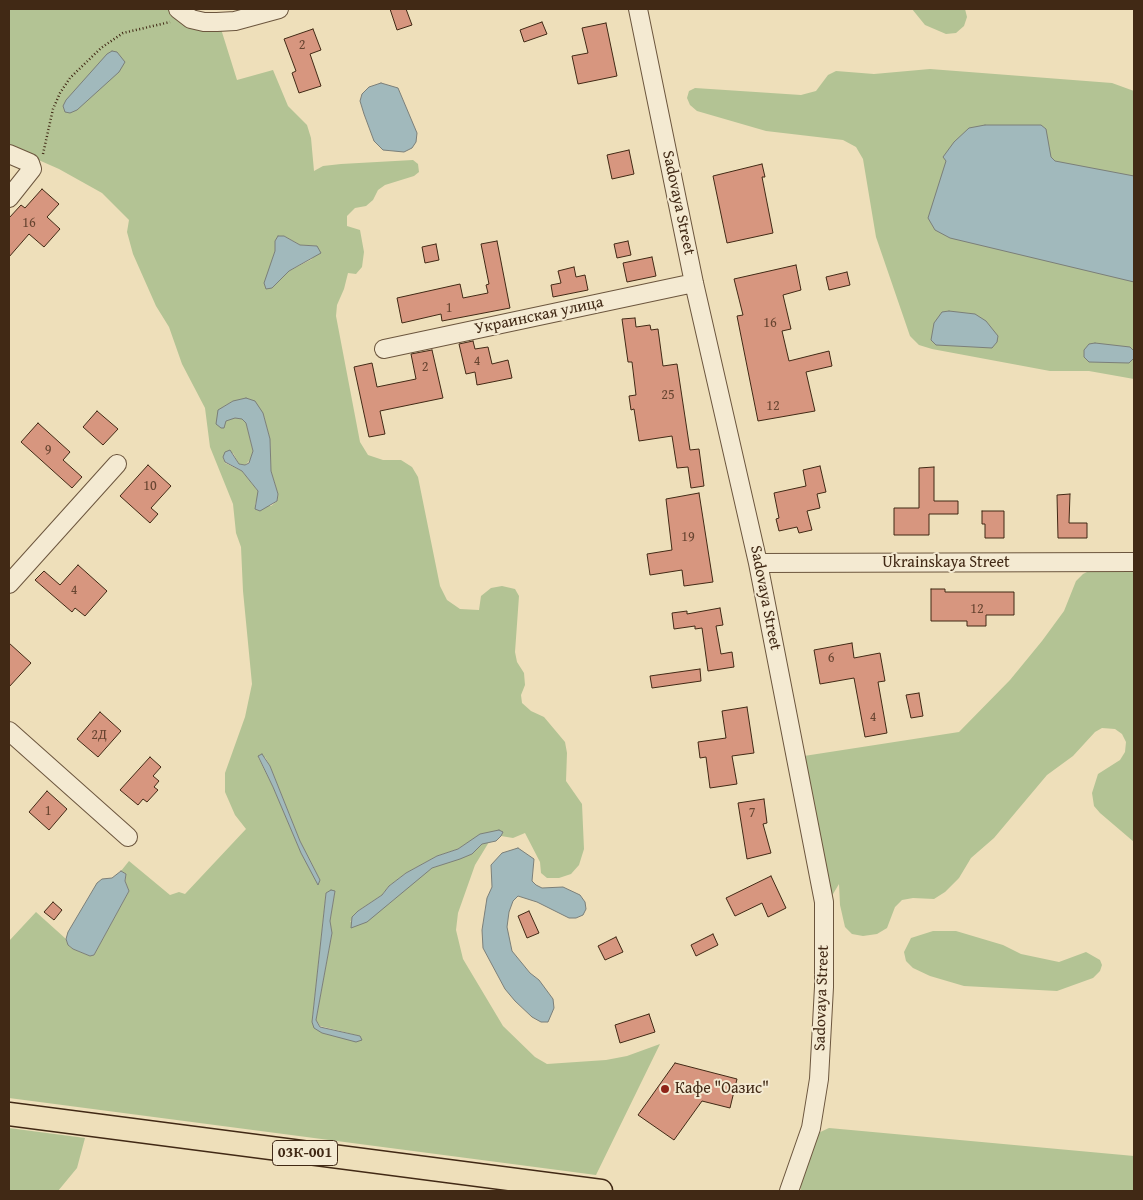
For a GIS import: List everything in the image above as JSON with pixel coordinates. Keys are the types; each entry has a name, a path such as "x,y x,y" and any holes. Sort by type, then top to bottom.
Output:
{"main road":[{"name":"03К-001","path":"9,1114 601,1191"}],"street":[{"path":"184,14 204,22 235,21 280,9"},
{"name":"Sadovaya Street","path":"638,9 694,283 758,563 824,902 824,987 819,1079 811,1128 789,1191"},
{"path":"9,154 30,163 30,173 9,198"},
{"name":"Украинская улица","path":"384,349 694,283"},
{"path":"9,584 116,464"},
{"name":"Ukrainskaya Street","path":"758,563 1134,562"},
{"path":"9,731 128,837"}],"path":[{"path":"30,173 44,153 53,109 60,93 70,78 101,48 123,33 184,14"}],"green space":[{"path":"9,9 171,9 221,29 237,80 273,70 288,106 307,125 311,138 314,171 323,166 341,164 413,160 418,164 419,172 414,176 385,185 378,190 373,200 366,206 355,208 347,216 347,226 360,230 364,252 362,267 356,274 348,273 337,305 336,316 360,442 368,455 383,460 401,460 412,467 418,477 440,586 447,600 460,609 479,610 481,596 491,588 502,586 515,589 519,596 515,652 517,662 524,673 525,685 521,695 522,703 531,711 544,717 565,742 567,753 566,781 582,804 584,849 579,865 571,874 559,878 547,878 541,873 540,862 525,833 513,838 501,836 503,832 481,834 458,849 437,856 406,873 389,886 382,895 358,911 350,922 390,903 405,888 432,868 472,854 482,844 489,842 475,865 458,913 456,930 463,959 503,1026 535,1057 547,1064 606,1060 627,1056 660,1044 596,1175 9,1098 9,941 36,912 66,939 68,945 73,949 90,956 94,955 129,891 125,881 126,874 121,871 129,861 170,895 179,892 185,894 246,829 235,815 225,792 225,773 245,717 252,684 243,591 241,547 236,533 233,504 210,447 205,408 182,364 169,327 156,306 133,254 127,232 129,220 102,193 59,169 9,147","holes":["284,236 300,245 317,246 312,259 289,271 272,288 271,265 275,251 275,241","233,401 263,413 270,439 271,471 278,494 277,501 271,506 255,505 258,491 242,471 225,463 223,457 233,453 239,464 245,465 251,459 253,451 246,423 242,418 229,418 225,422 223,407","258,757 265,757 270,766 300,841 320,880 318,884 301,853","335,891 330,921 332,933 316,1020 320,1026 360,1036 338,1037 322,1033 312,1022 326,893"]},
{"path":"912,9 965,9 967,17 964,26 956,33 946,34 925,25"},
{"path":"930,69 1112,83 1134,91 1134,379 1089,371 1050,371 919,345 910,336 876,237 863,159 856,147 843,140 766,131 697,111 690,105 687,98 689,91 695,88 801,95 816,91 828,75 836,71 874,74"},
{"path":"1134,569 1134,842 1094,806 1092,793 1098,774 1120,760 1125,752 1126,742 1122,734 1115,729 1102,728 1095,732 1073,756 1047,775 994,838 971,858 959,878 945,892 934,899 913,898 902,900 895,907 887,928 877,934 863,936 852,934 845,927 840,905 839,884 830,899 804,756 959,732 1010,680 1042,641 1064,611 1076,581 1083,574 1091,570"},
{"path":"933,931 956,931 1003,945 1021,954 1059,962 1086,952 1100,960 1102,965 1100,971 1093,978 1057,991 964,986 930,976 913,968 906,961 904,952 911,938"},
{"path":"9,1128 85,1138 77,1168 58,1191 9,1191"},
{"path":"829,1128 1134,1156 1134,1191 801,1191 800,1186 816,1134"}],"water":[{"path":"112,51 117,52 125,62 119,72 77,110 70,113 65,112 63,106 66,100 107,54"},
{"path":"381,83 398,88 417,133 416,142 412,148 404,152 383,150 374,141 364,114 360,101 362,94 369,87"},
{"path":"985,125 1041,125 1046,129 1051,157 1055,161 1134,176 1134,282 950,238 935,230 928,218 946,161 943,157 954,142 969,128"},
{"path":"278,236 284,236 300,245 317,246 321,253 289,271 272,288 266,289 264,283"},
{"path":"942,312 975,314 986,321 998,336 997,342 992,348 936,345 931,340 934,323"},
{"path":"1089,344 1130,347 1134,351 1134,358 1129,363 1089,362 1084,357 1084,350"},
{"path":"246,398 255,401 263,413 270,439 271,471 278,494 277,501 260,511 255,509 258,491 242,471 225,462 223,457 225,452 230,450 239,464 245,465 249,463 253,451 246,423 242,419 235,418 226,421 224,428 216,424 218,410 233,401"},
{"path":"262,754 270,766 300,841 320,880 318,885 301,853 258,756"},
{"path":"499,830 503,832 496,841 482,844 472,854 432,868 367,922 351,928 352,917 358,911 382,895 389,886 406,873 437,856 458,849 480,834"},
{"path":"518,848 534,859 532,881 536,885 542,888 563,887 580,895 585,902 586,909 583,915 569,918 537,902 518,896 513,901 509,912 507,927 512,951 530,973 539,980 553,999 554,1008 548,1022 541,1022 532,1017 515,1001 505,989 483,948 482,930 487,898 492,887 491,865 502,853"},
{"path":"121,871 126,874 125,881 129,891 94,955 90,956 73,949 68,945 66,939 68,932 97,883 102,879 112,878"},
{"path":"331,890 335,891 330,921 332,933 316,1020 320,1027 360,1036 362,1040 356,1042 322,1033 314,1028 312,1022 326,893"}],"building":[{"path":"390,9 406,9 412,25 397,30"},
{"path":"542,22 547,34 524,42 520,30"},
{"path":"606,23 617,76 578,84 572,56 588,53 582,28"},
{"path":"313,29 321,50 310,54 321,86 299,93 292,73 296,71 284,39"},
{"path":"629,150 634,174 612,179 607,155"},
{"path":"762,164 765,177 762,177 773,233 727,243 713,176"},
{"path":"42,189 59,204 47,217 60,229 44,247 29,234 9,257 9,218 21,205 25,208"},
{"path":"497,241 510,308 442,321 441,314 402,323 397,298 460,284 463,298 488,293 486,285 489,284 481,244"},
{"path":"628,241 631,255 617,258 614,244"},
{"path":"436,244 439,260 425,263 422,247"},
{"path":"652,257 656,276 627,282 623,263"},
{"path":"796,265 801,290 783,295 791,329 782,331 789,361 829,351 832,366 806,372 815,411 758,421 737,316 743,315 734,279"},
{"path":"574,267 576,277 585,275 588,290 553,297 551,285 561,283 558,271"},
{"path":"847,272 850,285 829,290 826,277"},
{"path":"635,318 636,327 650,325 651,330 658,329 663,366 677,364 690,450 699,449 704,486 691,488 688,467 677,468 672,436 639,441 634,409 631,410 629,396 636,395 632,362 628,362 622,319"},
{"path":"473,341 475,349 488,347 492,364 508,360 512,378 477,385 475,372 466,374 459,344"},
{"path":"432,350 443,398 380,411 385,434 369,437 354,367 372,363 377,387 416,379 411,354"},
{"path":"97,411 118,429 103,445 83,427"},
{"path":"38,423 70,452 63,460 82,477 72,488 21,442"},
{"path":"148,465 171,486 151,508 158,514 150,523 120,496"},
{"path":"820,466 826,492 817,494 820,508 807,511 812,530 799,533 797,527 779,531 776,519 779,518 774,493 806,486 803,470"},
{"path":"934,467 934,501 958,501 958,514 929,514 929,535 894,535 894,508 919,508 919,468"},
{"path":"699,493 713,582 684,586 682,570 650,575 647,554 672,550 666,499"},
{"path":"1070,494 1069,523 1087,523 1087,538 1058,538 1057,495"},
{"path":"982,511 1004,511 1004,538 985,538 985,524 982,524"},
{"path":"78,565 107,591 85,616 75,608 72,612 35,580 44,571 60,585"},
{"path":"931,589 945,589 945,592 1014,592 1014,615 986,615 986,626 967,626 967,621 931,621"},
{"path":"720,608 723,625 716,626 721,654 732,652 734,667 708,671 702,628 695,629 695,626 674,629 672,613 687,611 687,614"},
{"path":"9,643 31,663 9,687"},
{"path":"852,643 854,658 880,653 885,681 878,682 887,733 865,737 854,678 820,684 814,650"},
{"path":"700,669 701,681 652,688 650,676"},
{"path":"919,693 923,716 911,718 906,695"},
{"path":"747,707 754,753 732,756 737,784 710,788 706,757 700,758 698,742 726,738 722,711"},
{"path":"100,712 121,731 98,757 77,739"},
{"path":"150,757 161,767 153,776 159,781 154,787 158,790 147,802 143,799 138,805 120,790"},
{"path":"47,791 67,809 49,830 29,812"},
{"path":"764,799 767,823 763,824 771,853 747,859 738,803"},
{"path":"771,876 786,908 768,917 762,903 735,916 726,898"},
{"path":"53,902 62,910 54,920 44,912"},
{"path":"529,911 539,933 527,938 518,916"},
{"path":"713,934 718,945 696,956 691,945"},
{"path":"616,937 623,952 605,960 598,946"},
{"path":"649,1014 655,1032 620,1043 615,1025"},
{"path":"675,1063 737,1079 730,1108 702,1101 674,1140 638,1115"}],"place":[{"name":"Кафе \"Оазис\"","path":"665,1089"}]}
